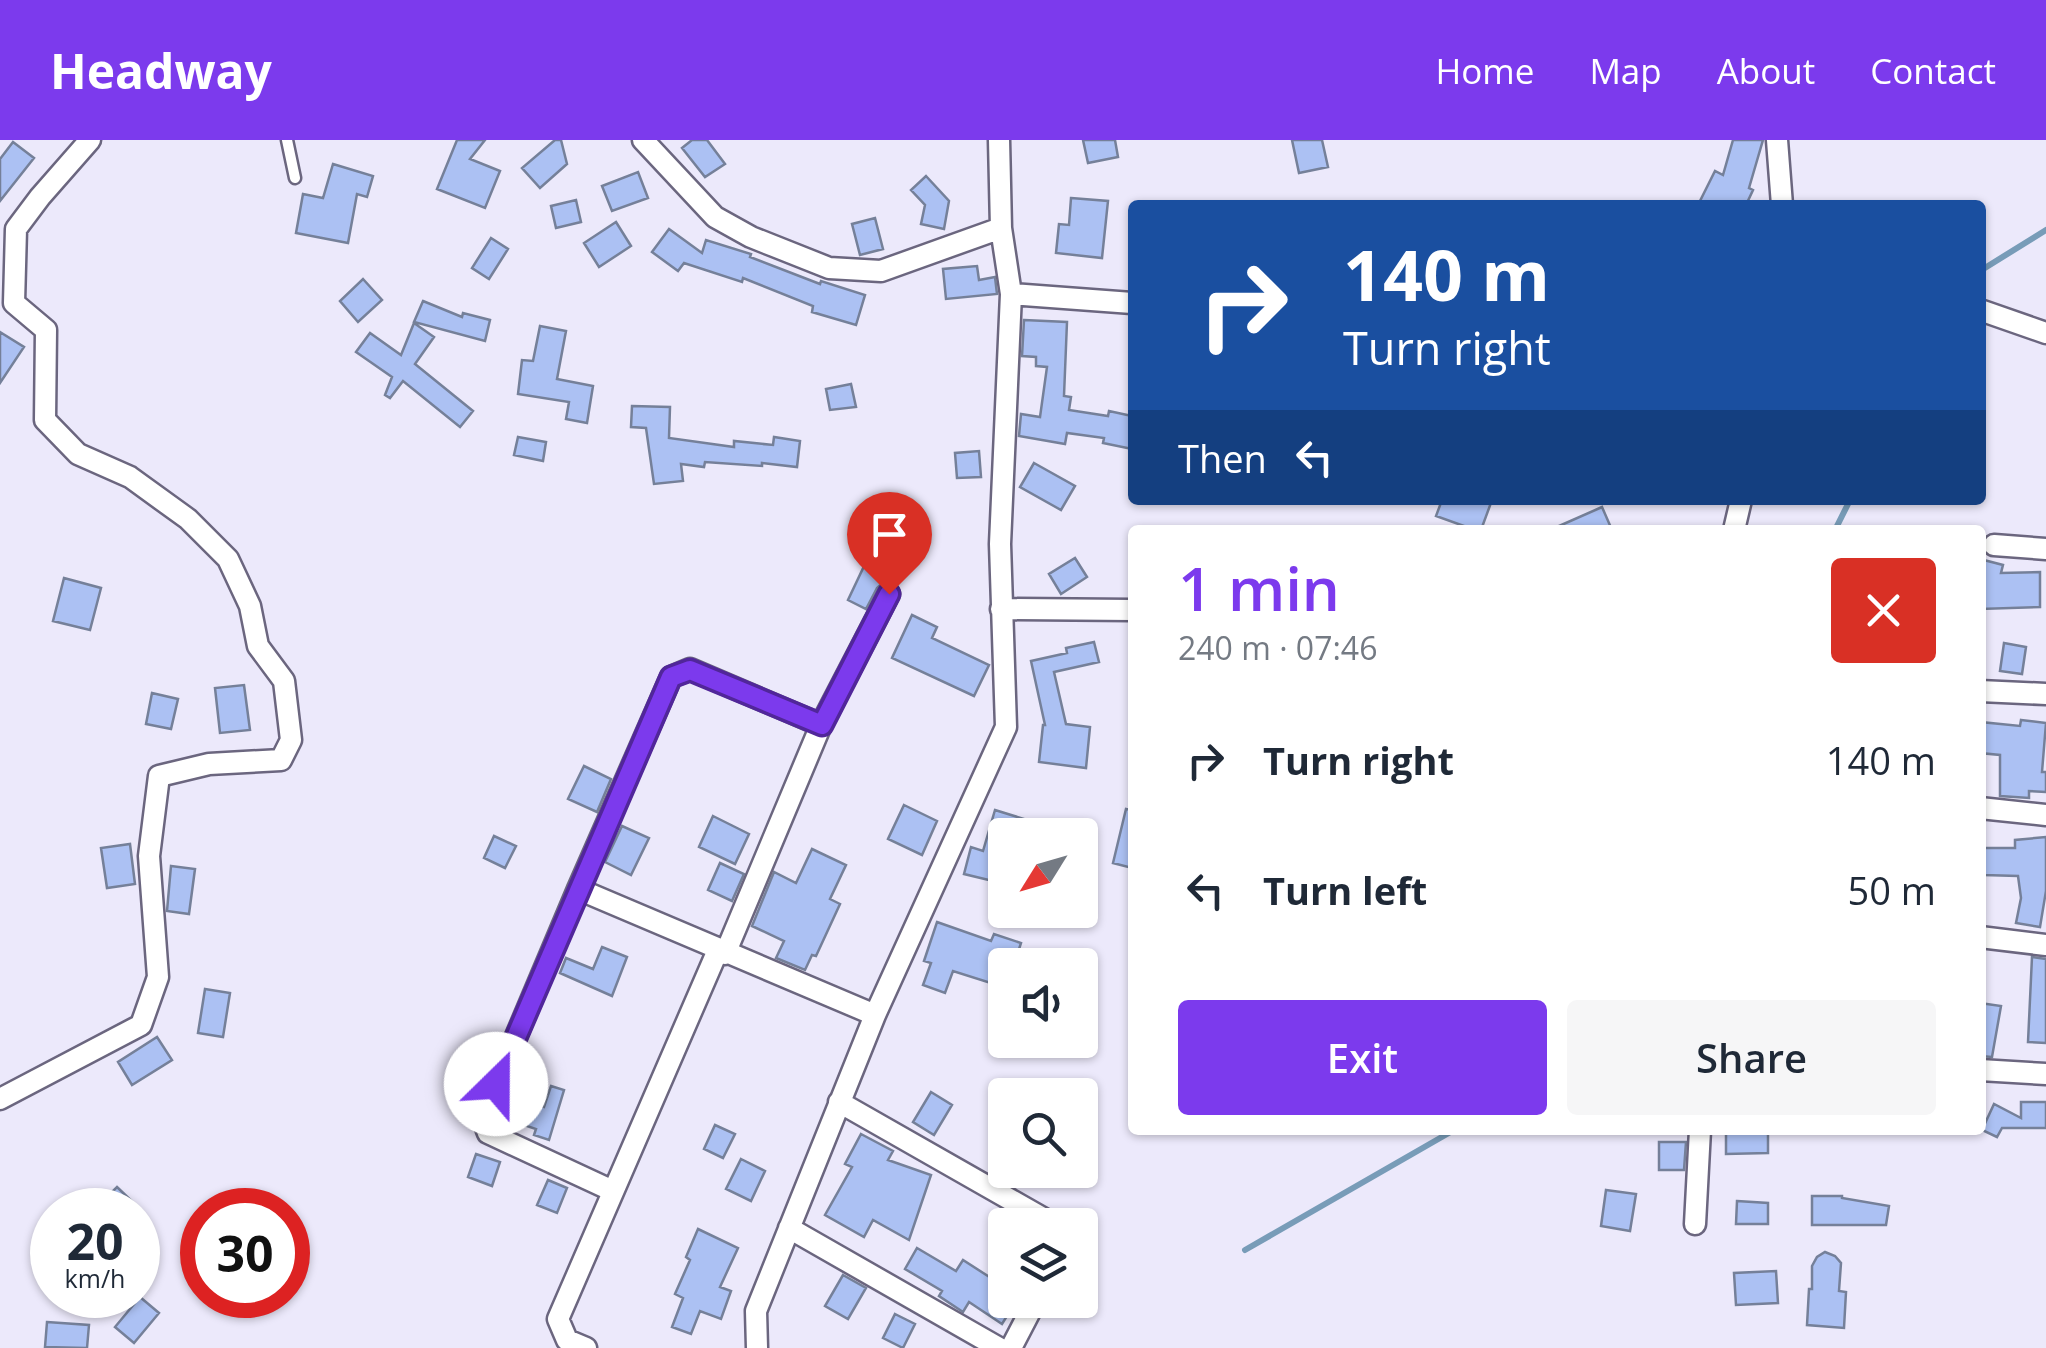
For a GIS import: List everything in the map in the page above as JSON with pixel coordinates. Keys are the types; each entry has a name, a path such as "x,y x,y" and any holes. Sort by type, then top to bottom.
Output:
{"street":[{"path":"0,1099 141,1025 158,977 149,856 158,776 210,764 280,760 291,740 284,682 258,646 250,606 228,559 188,519 130,478 78,454 45,420 46,330 14,302 16,229 90,140"},
{"path":"642,140 715,217 751,238 830,268 881,271 1000,228"},
{"path":"757,1348 756,1311 839,1102 874,1015 1006,728 1000,544 1010,294 1000,228 999,140"},
{"path":"1777,140 1782,200"},
{"path":"1010,294 1128,303"},
{"path":"1986,312 2046,333"},
{"path":"1994,545 2046,549"},
{"path":"586,1348 567,1340 558,1319 822,725 889,594"},
{"path":"1001,610 1128,610"},
{"path":"613,1191 488,1133 482,1117 671,677 690,670 822,725"},
{"path":"1986,691 2046,694"},
{"path":"1986,809 2046,815"},
{"path":"578,890 874,1015"},
{"path":"1986,939 2046,946"},
{"path":"1986,1070 2046,1074"},
{"path":"839,1102 1026,1208"},
{"path":"1695,1224 1700,1135"},
{"path":"789,1228 1000,1348"},
{"path":"1011,1348 1027,1318"}],"lane":[{"path":"287,140 295,178"}],"building":[{"path":"457,140 485,140 470,159 500,171 485,208 437,189"},
{"path":"555,140 561,140 567,164 540,188 522,168"},
{"path":"692,140 707,140 725,164 705,177 682,148"},
{"path":"1083,140 1115,140 1118,157 1088,163"},
{"path":"1292,140 1322,140 1328,167 1299,173"},
{"path":"1733,140 1763,140 1748,200 1700,200 1715,171 1723,175"},
{"path":"13,142 34,158 0,201 0,159"},
{"path":"333,164 373,176 367,197 357,194 348,243 296,233 303,194 323,198"},
{"path":"638,172 648,198 612,211 602,186"},
{"path":"926,176 949,201 944,229 921,224 925,205 911,190"},
{"path":"1071,198 1108,201 1102,258 1056,253 1059,224 1069,225"},
{"path":"576,200 581,222 556,228 551,206"},
{"path":"875,218 883,249 860,255 852,224"},
{"path":"616,222 631,246 599,267 584,243"},
{"path":"669,229 702,253 706,240 751,254 750,257 820,284 821,281 865,295 856,325 812,312 813,306 743,278 742,282 684,263 678,271 652,252"},
{"path":"491,238 508,249 489,279 472,268"},
{"path":"977,266 979,280 995,277 997,294 946,299 943,269"},
{"path":"363,279 382,300 358,322 340,301"},
{"path":"423,301 462,317 463,313 490,320 485,341 414,322"},
{"path":"1024,320 1067,322 1064,396 1071,397 1069,410 1128,415 1128,448 1103,443 1104,438 1067,433 1065,444 1019,436 1021,414 1040,417 1047,367 1036,366 1036,357 1022,356"},
{"path":"414,323 434,337 415,364 473,411 460,427 403,381 390,398 385,395 392,377 356,352 370,333 401,355"},
{"path":"540,326 566,331 557,379 593,386 587,423 566,419 569,402 518,394 522,360 533,361"},
{"path":"0,332 24,347 0,383"},
{"path":"851,384 856,407 830,410 826,389"},
{"path":"632,406 670,407 669,438 734,447 734,441 773,445 774,437 800,441 797,467 762,463 705,462 704,467 681,464 683,481 654,484 646,428 631,427"},
{"path":"518,437 546,442 543,461 514,455"},
{"path":"979,451 981,477 957,478 955,453"},
{"path":"1034,463 1075,486 1061,510 1020,487"},
{"path":"1440,505 1490,505 1483,525 1461,525 1436,516"},
{"path":"1602,507 1610,525 1561,525"},
{"path":"1075,558 1087,577 1061,594 1049,574"},
{"path":"1986,561 2003,565 2001,573 2040,572 2040,607 1986,609"},
{"path":"866,562 889,573 866,609 848,600"},
{"path":"64,578 101,588 90,630 53,621"},
{"path":"912,615 937,627 932,638 989,665 974,696 892,658"},
{"path":"1094,642 1099,662 1054,672 1066,724 1090,727 1086,768 1039,762 1045,725 1031,661"},
{"path":"2004,643 2026,647 2022,674 2000,671"},
{"path":"244,685 250,730 220,733 215,688"},
{"path":"152,693 178,699 171,729 146,724"},
{"path":"2021,720 2046,723 2042,772 2046,772 2046,792 2029,791 2029,798 2000,796 2000,755 1986,754 1986,723 2020,726"},
{"path":"584,766 611,779 597,812 568,799"},
{"path":"904,805 937,821 922,855 888,839"},
{"path":"1126,809 1128,809 1128,867 1113,863"},
{"path":"995,810 1021,818 993,818"},
{"path":"713,816 749,834 735,864 699,847"},
{"path":"622,826 649,838 631,875 605,862"},
{"path":"988,834 988,880 964,874 971,847 983,851"},
{"path":"494,836 516,846 505,868 484,858"},
{"path":"2046,837 2046,891 2040,927 2016,923 2021,898 2018,876 1986,875 1986,848 2015,848 2015,840"},
{"path":"130,844 135,884 107,888 101,848"},
{"path":"812,849 846,865 830,899 840,904 816,956 812,955 805,970 776,958 784,941 752,926 774,872 796,883"},
{"path":"720,863 744,874 732,901 708,890"},
{"path":"171,866 195,869 189,914 167,911"},
{"path":"937,922 991,941 994,934 1021,943 1019,948 988,948 988,982 953,971 945,993 923,985 931,963 924,961"},
{"path":"602,947 627,957 612,996 560,973 566,958 593,969"},
{"path":"2032,957 2046,959 2046,1043 2028,1042"},
{"path":"205,989 230,993 223,1037 198,1033"},
{"path":"1986,1004 2001,1006 1992,1057 1986,1056"},
{"path":"157,1037 172,1060 132,1085 118,1062"},
{"path":"462,1056 480,1062 470,1094 452,1088"},
{"path":"551,1086 564,1090 549,1140 534,1135 536,1129 515,1122 522,1100 544,1107"},
{"path":"931,1092 952,1105 934,1135 913,1122"},
{"path":"2021,1102 2046,1102 2046,1128 2002,1128 1997,1137 1986,1132 1994,1104 2021,1118"},
{"path":"715,1125 735,1134 723,1158 704,1149"},
{"path":"861,1134 893,1151 888,1160 931,1175 909,1240 873,1220 864,1237 825,1215 852,1167 845,1164"},
{"path":"1726,1135 1768,1135 1768,1153 1726,1154"},
{"path":"1659,1142 1686,1142 1684,1170 1659,1170"},
{"path":"476,1154 500,1162 492,1186 468,1177"},
{"path":"741,1159 765,1171 751,1201 726,1189"},
{"path":"548,1180 567,1188 557,1213 537,1205"},
{"path":"1606,1190 1636,1194 1630,1231 1601,1226"},
{"path":"1812,1196 1842,1196 1889,1206 1886,1225 1812,1225"},
{"path":"1737,1201 1768,1203 1768,1224 1736,1224"},
{"path":"698,1229 738,1248 720,1287 731,1291 721,1319 700,1311 691,1334 672,1327 683,1298 675,1294"},
{"path":"917,1248 956,1271 963,1260 988,1276 988,1315 969,1302 963,1312 939,1296 942,1291 905,1269"},
{"path":"1825,1252 1841,1263 1839,1291 1846,1292 1844,1328 1807,1325 1812,1266"},
{"path":"1776,1271 1778,1303 1736,1305 1734,1273"},
{"path":"843,1275 866,1288 848,1319 825,1306"},
{"path":"895,1314 915,1324 903,1348 883,1338"},
{"path":"122,1318 155,1318 134,1343 115,1327"},
{"path":"47,1322 89,1325 87,1348 45,1347"}],"waterway":[{"path":"1986,267 2046,230"},
{"path":"1838,525 1848,505"},
{"path":"1245,1250 1445,1135"}],"route":[{"path":"496,1084 671,677 690,670 822,725 889,594"}]}
